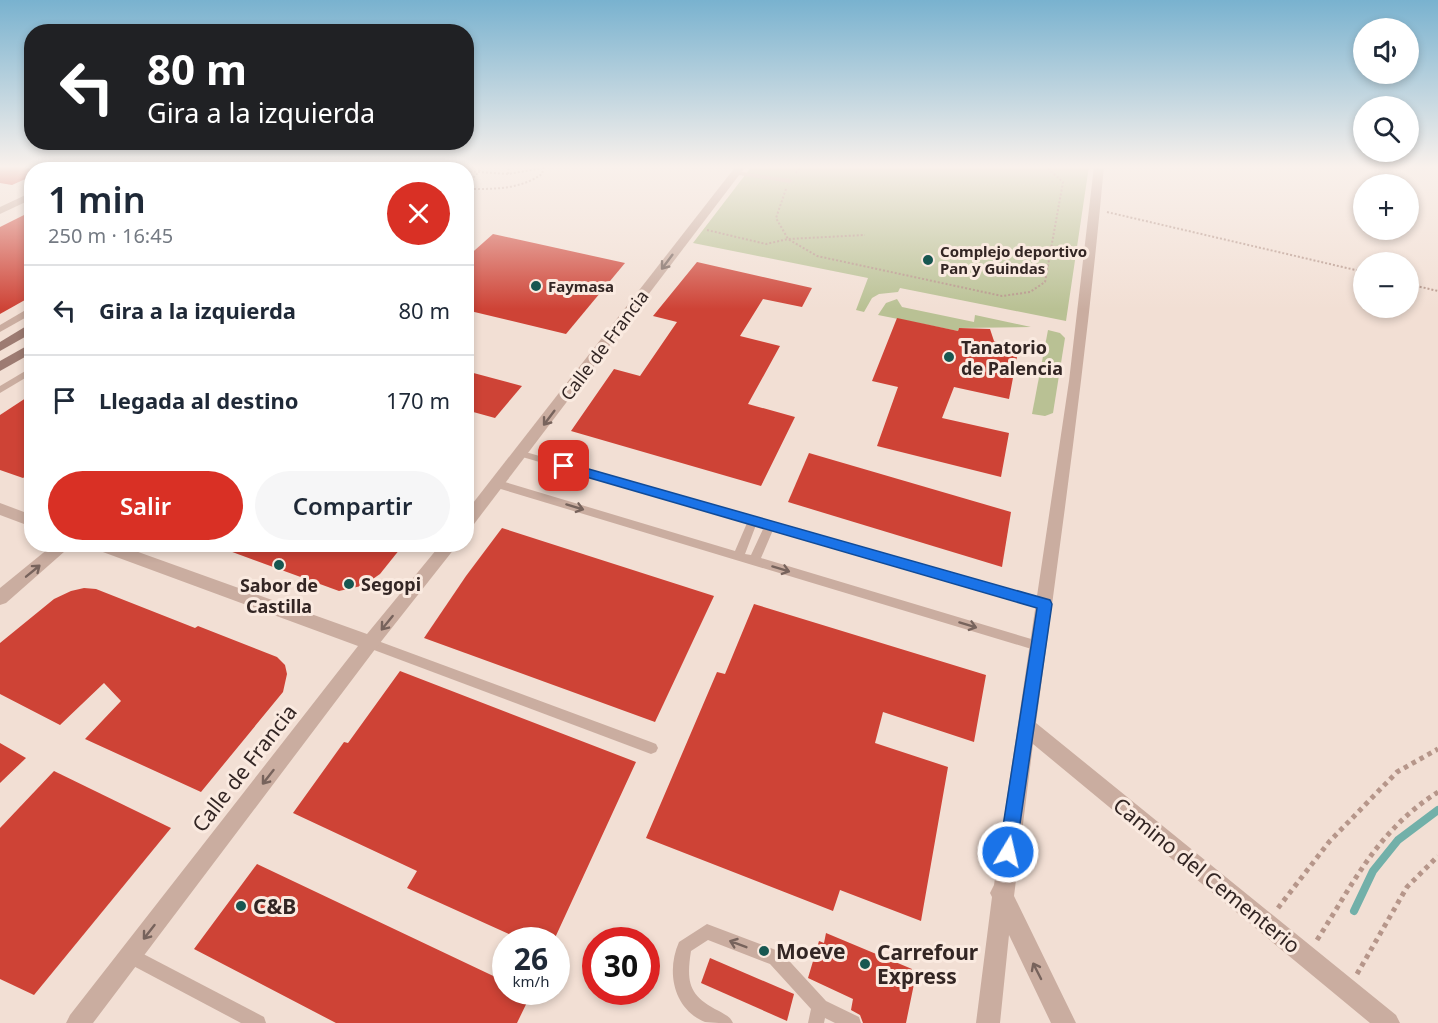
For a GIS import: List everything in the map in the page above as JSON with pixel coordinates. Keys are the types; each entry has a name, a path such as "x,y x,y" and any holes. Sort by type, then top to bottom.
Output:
{"main road":[{"path":"0,348 24,333"},
{"path":"0,367 24,352"}],"street":[{"name":"Calle de Francia","path":"474,514 704,214"},
{"path":"988,1023 1002,893 1065,471 1094,214"},
{"path":"0,509 24,518"},
{"path":"0,598 55,552"},
{"path":"119,552 370,643"},
{"name":"Calle de Francia","path":"78,1023 370,643 444,552"},
{"name":"Camino del Cementerio","path":"1026,727 1388,1023"},
{"path":"1002,893 1034,965 1064,1023"}],"lane":[{"path":"0,329 24,315"},
{"path":"0,390 24,375"},
{"path":"522,454 1045,604"},
{"path":"498,484 1038,645"},
{"path":"738,556 753,521"},
{"path":"754,561 770,525"},
{"path":"370,643 651,748"},
{"path":"725,1023 710,1016 684,995 679,972 684,947 707,932 775,958 818,1015 853,1023"},
{"path":"130,955 258,1023"}],"path":[{"path":"778,214 776,218 788,239 817,256 1002,296 1030,292 1045,282 1057,214"},
{"path":"1115,214 1353,269"},
{"path":"695,226 766,244 788,239 865,235"},
{"path":"1419,287 1438,291"},
{"path":"1266,923 1329,842 1397,772 1438,749"},
{"path":"1306,956 1359,870 1391,826 1424,799 1438,792"},
{"path":"1348,990 1407,887 1438,856"}],"green space":[{"name":"Complejo deportivo Pan y Guindas","path":"715,214 1082,214 1066,321 900,288 898,292 879,294 872,298 864,312 856,310 868,278 693,243"},
{"path":"897,299 902,307 974,322 975,315 1031,327 959,328 958,331 878,315 886,303"},
{"path":"1048,330 1060,333 1065,338 1053,413 1045,416 1032,414"}],"building":[{"path":"24,215 24,300 0,314 0,227"},
{"name":"Faymasa","path":"493,234 625,263 566,334 474,312 474,251"},
{"path":"697,262 812,288 802,307 763,299 740,336 780,346 748,404 795,417 761,486 571,431 614,369 640,376 677,322 653,316"},
{"path":"897,318 958,331 959,328 990,329 994,341 1019,346 1009,399 954,387 942,418 1009,433 1001,477 877,446 898,387 872,381"},
{"path":"474,373 522,386 495,418 474,412"},
{"path":"24,399 23,478 0,470 0,415"},
{"path":"809,453 1011,512 1002,567 788,502"},
{"path":"502,528 714,596 655,722 424,638"},
{"path":"232,552 398,552 380,574 370,581 361,586 339,591"},
{"path":"84,588 96,589 195,628 198,626 277,657 285,665 287,674 283,692 201,792 85,739 121,701 104,683 60,725 0,694 0,643 54,599"},
{"path":"754,604 986,675 974,742 883,712 875,743 948,767 921,921 840,890 833,911 646,838 717,672 725,674"},
{"path":"400,671 636,762 560,927 493,927 407,888 417,871 293,813 344,742 348,743"},
{"path":"0,743 26,758 0,783"},
{"path":"54,771 171,828 34,995 0,979 0,828"},
{"path":"257,864 492,975 492,1005 526,1005 517,1023 336,1023 194,949"},
{"path":"826,933 912,969 909,982 914,984 906,1023 863,1023 860,1015 851,1010 853,999 808,978 819,941 824,943"},
{"path":"710,958 794,994 787,1021 701,983"}],"waterway":[{"path":"1354,911 1373,871 1398,840 1438,810"}],"place":[{"name":"Complejo deportivo Pan y Guindas","path":"928,260"},
{"name":"Faymasa","path":"536,286"},
{"name":"Tanatorio de Palencia","path":"949,357"},
{"name":"Sabor de Castilla","path":"279,565"},
{"name":"Segopi","path":"349,584"},
{"name":"C&B","path":"241,906"},
{"name":"Moeve","path":"764,951"},
{"name":"Carrefour Express","path":"865,964"}],"route":[{"path":"564,466 1045,604 1008,852"}]}
